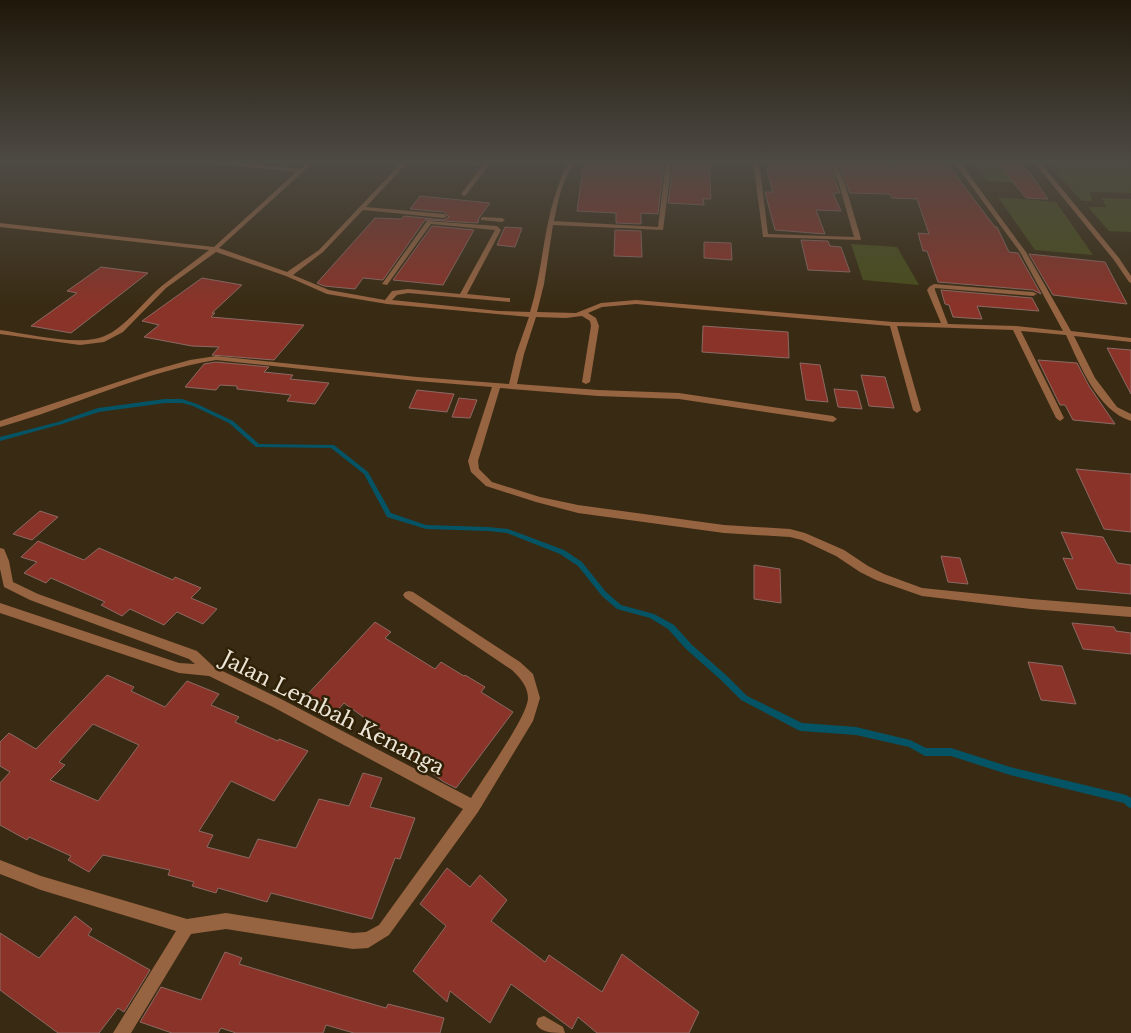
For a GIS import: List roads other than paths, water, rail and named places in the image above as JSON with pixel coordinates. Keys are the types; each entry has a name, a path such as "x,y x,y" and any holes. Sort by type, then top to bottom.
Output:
{"street":[{"path":"0,332 80,343 101,340 120,330 164,287 215,249 258,209"},
{"path":"288,275 321,251 359,209"},
{"path":"373,209 454,217"},
{"path":"513,386 535,306 555,209"},
{"path":"551,223 661,229 663,209"},
{"path":"762,209 765,236 858,239 849,209"},
{"path":"991,209 1023,252 1075,344 1091,379 1114,409 1131,418"},
{"path":"1076,209 1117,259 1131,281"},
{"path":"473,218 502,220"},
{"path":"385,284 429,222 497,228 498,230 462,296"},
{"path":"0,225 215,249 288,275 327,292 387,302 521,315 566,316 583,313 601,305 636,302 893,324 1016,328 1131,340"},
{"path":"945,325 931,290 934,286 1033,294"},
{"path":"387,302 395,293 408,291 507,300"},
{"path":"583,313 593,320 595,326 586,382"},
{"path":"893,324 917,410"},
{"path":"1016,328 1060,418"},
{"path":"0,424 157,372 190,362 216,358 496,385 598,393 679,396 833,419"},
{"path":"496,385 473,461 474,470 490,484 538,500 578,508 724,529 790,533 840,553 864,570 922,592 1030,604 1131,612"},
{"path":"0,552 4,561 8,584 34,597 193,655 210,671"},
{"path":"0,867 40,883 187,926 226,921 353,941 368,940 384,930 473,807 529,717 534,698 529,678 516,666 409,595"},
{"name":"Jalan Lembah Kenanga","path":"0,608 179,668 210,671 278,703 473,807"},
{"path":"121,1033 187,926"}],"waterway":[{"path":"0,439 60,423 98,410 165,401 182,401 231,422 258,446 332,446 366,473 389,515 426,527 508,531 562,552 580,564 604,594 619,607 652,616 671,627 689,647 744,698 801,727 856,731 910,744 925,752 951,752 1010,771 1126,799 1131,804"}]}
